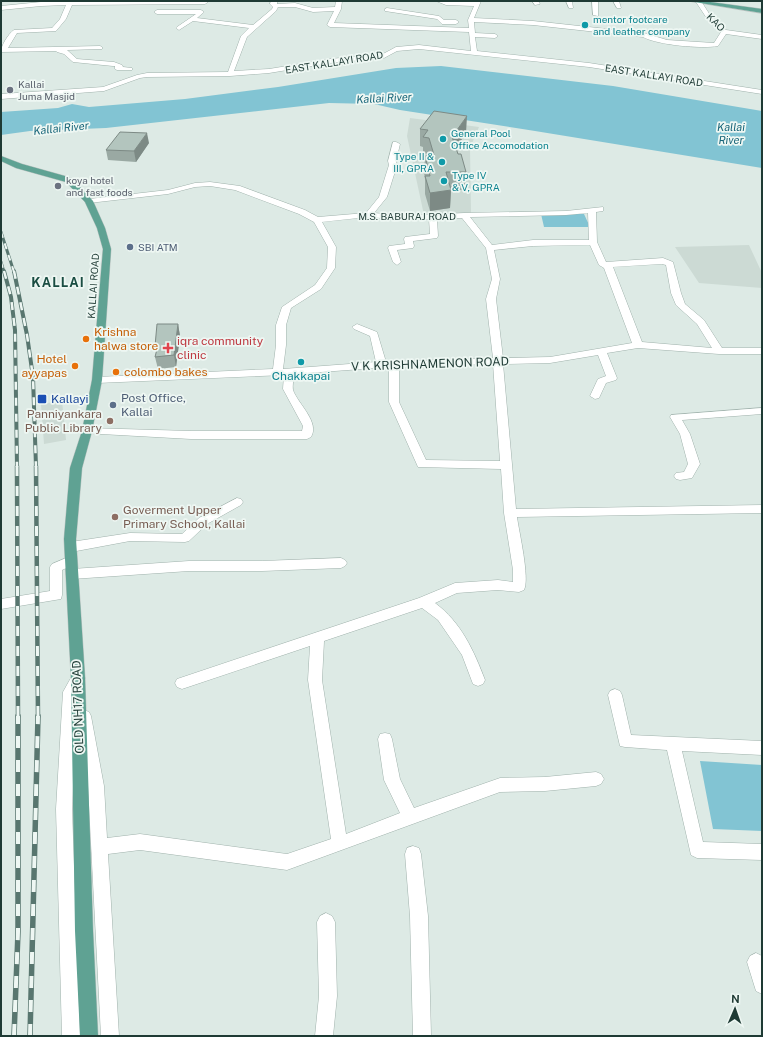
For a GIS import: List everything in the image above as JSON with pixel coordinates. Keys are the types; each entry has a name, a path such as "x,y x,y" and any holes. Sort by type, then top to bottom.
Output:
{"main road":[{"path":"691,1 762,11"},
{"name":"KALLAI ROAD","path":"1,158 19,166 70,180 89,201 101,228 107,249 97,380"},
{"name":"OLD NH17 ROAD","path":"89,1036 84,931 78,678 70,547 76,468 87,431 97,380"}],"street":[{"path":"17,6 22,1"},
{"path":"1,8 41,4 205,1 203,11 179,28"},
{"path":"339,1 338,9 330,25 472,32 496,36"},
{"path":"439,1 446,3 477,3 471,21 474,54"},
{"path":"595,1 596,15"},
{"path":"616,1 619,7"},
{"name":"KAO","path":"699,2 708,16 724,32 762,37"},
{"path":"230,74 244,36 252,27 274,10 275,3 295,5 313,10 338,9"},
{"path":"2,50 13,33 16,31 54,30 63,19 69,4"},
{"path":"387,10 439,18 442,22 471,21 561,27 644,35 648,39 716,46 724,32"},
{"path":"157,12 201,12"},
{"path":"473,13 480,13"},
{"path":"517,16 555,20 562,24 561,27"},
{"path":"192,19 252,27"},
{"name":"EAST KALLAYI ROAD","path":"1,96 104,89 139,76 146,75 230,74 286,69 330,61 384,56 401,47 419,47 596,66 762,92"},
{"path":"2,50 100,48"},
{"path":"50,50 66,52 75,61 114,64 120,66 118,68 130,69"},
{"path":"368,215 383,197 393,165 392,161 396,144"},
{"path":"87,431 191,435 307,435 308,426 288,389 284,372 281,345 281,326 287,307 318,287 331,268 332,247 317,220 296,210 237,188 210,184 195,185 168,192 89,201"},
{"path":"464,215 566,213 596,210 593,242 604,265 608,266 663,260 670,264 676,293 681,305 701,322 719,351"},
{"name":"M.S. BABURAJ ROAD","path":"317,220 368,215 407,218 464,215 490,248"},
{"path":"397,262 392,248 410,246 408,239 434,236 433,216"},
{"path":"182,683 424,602 455,588 498,585 519,587 519,570 510,513 498,361 490,299 496,280 490,248 533,243 593,242"},
{"path":"608,266 638,345"},
{"path":"357,327 374,334 382,365"},
{"name":"V K KRISHNAMENON ROAD","path":"97,380 284,372 394,364 550,360 638,345 719,351 762,351"},
{"path":"595,396 602,382 612,378 601,351"},
{"path":"394,364 394,402 422,464 506,465"},
{"path":"680,476 688,475 694,464 685,434 675,417 762,411"},
{"path":"70,547 130,537 186,538 203,521 237,502"},
{"path":"510,513 762,509"},
{"path":"1,604 56,595 56,567 71,561"},
{"path":"72,574 189,566 262,566 341,563"},
{"path":"424,602 442,616 468,653 478,680"},
{"path":"317,637 315,680 340,844"},
{"path":"78,678 96,786 110,1036"},
{"path":"71,1036 64,809 70,692 78,678"},
{"path":"615,695 625,741 762,748"},
{"path":"385,739 392,780 410,817"},
{"path":"673,744 697,850 762,852"},
{"path":"99,847 140,842 287,862 500,785 546,784 596,778"},
{"path":"413,854 420,932 422,1036"},
{"path":"324,1036 328,996 326,922"},
{"path":"756,962 762,985"}],"shaded area":[{"path":"410,118 479,127 470,148 471,213 424,215 407,136"},
{"path":"749,245 762,273 762,288 699,283 675,247"},
{"path":"62,401 66,440 44,444 41,404"}],"water":[{"name":"Kallai River","path":"441,66 613,86 762,111 762,168 400,110 374,104 329,103 106,128 30,131 1,135 1,112 58,108 72,104 89,107 185,99 278,87 396,68"},
{"path":"541,214 584,214 590,227 544,227"},
{"path":"700,761 762,765 762,831 713,829"}],"building":[{"path":"434,111 467,116 452,137 458,154 461,154 466,172 446,172 451,190 430,193 425,176 430,176 425,156 434,155 429,138 423,137 428,130 420,129"},
{"path":"120,132 147,133 134,151 106,150"},
{"path":"157,324 178,324 174,355 155,357 158,345 155,346"}],"railway":[{"path":"1,232 14,272"},
{"path":"1,262 4,272"},
{"path":"4,271 11,297 15,330 17,467"},
{"path":"14,271 27,335 33,377 36,467"},
{"path":"17,466 18,717"},
{"path":"36,466 38,716"},
{"path":"30,1036 38,716"},
{"path":"14,1036 18,932 18,717"}],"place":[{"name":"mentor footcare and leather company","path":"585,25"},
{"name":"Kallai Juma Masjid","path":"10,90"},
{"name":"General Pool Office Accomodation","path":"443,139"},
{"name":"Type II & III, GPRA","path":"442,162"},
{"name":"Type IV & V, GPRA","path":"444,181"},
{"name":"koya hotel and fast foods","path":"58,186"},
{"name":"SBI ATM","path":"130,247"},
{"name":"Krishna halwa store","path":"86,339"},
{"name":"iqra community clinic","path":"168,348"},
{"name":"Chakkapai","path":"301,362"},
{"name":"Hotel ayyapas","path":"75,366"},
{"name":"colombo bakes","path":"116,372"},
{"name":"Kallayi","path":"42,399"},
{"name":"Post Office, Kallai","path":"113,405"},
{"name":"Panniyankara Public Library","path":"110,421"},
{"name":"Goverment Upper Primary School, Kallai","path":"115,517"}],"district":[{"name":"KALLAI","path":"58,282"}]}
